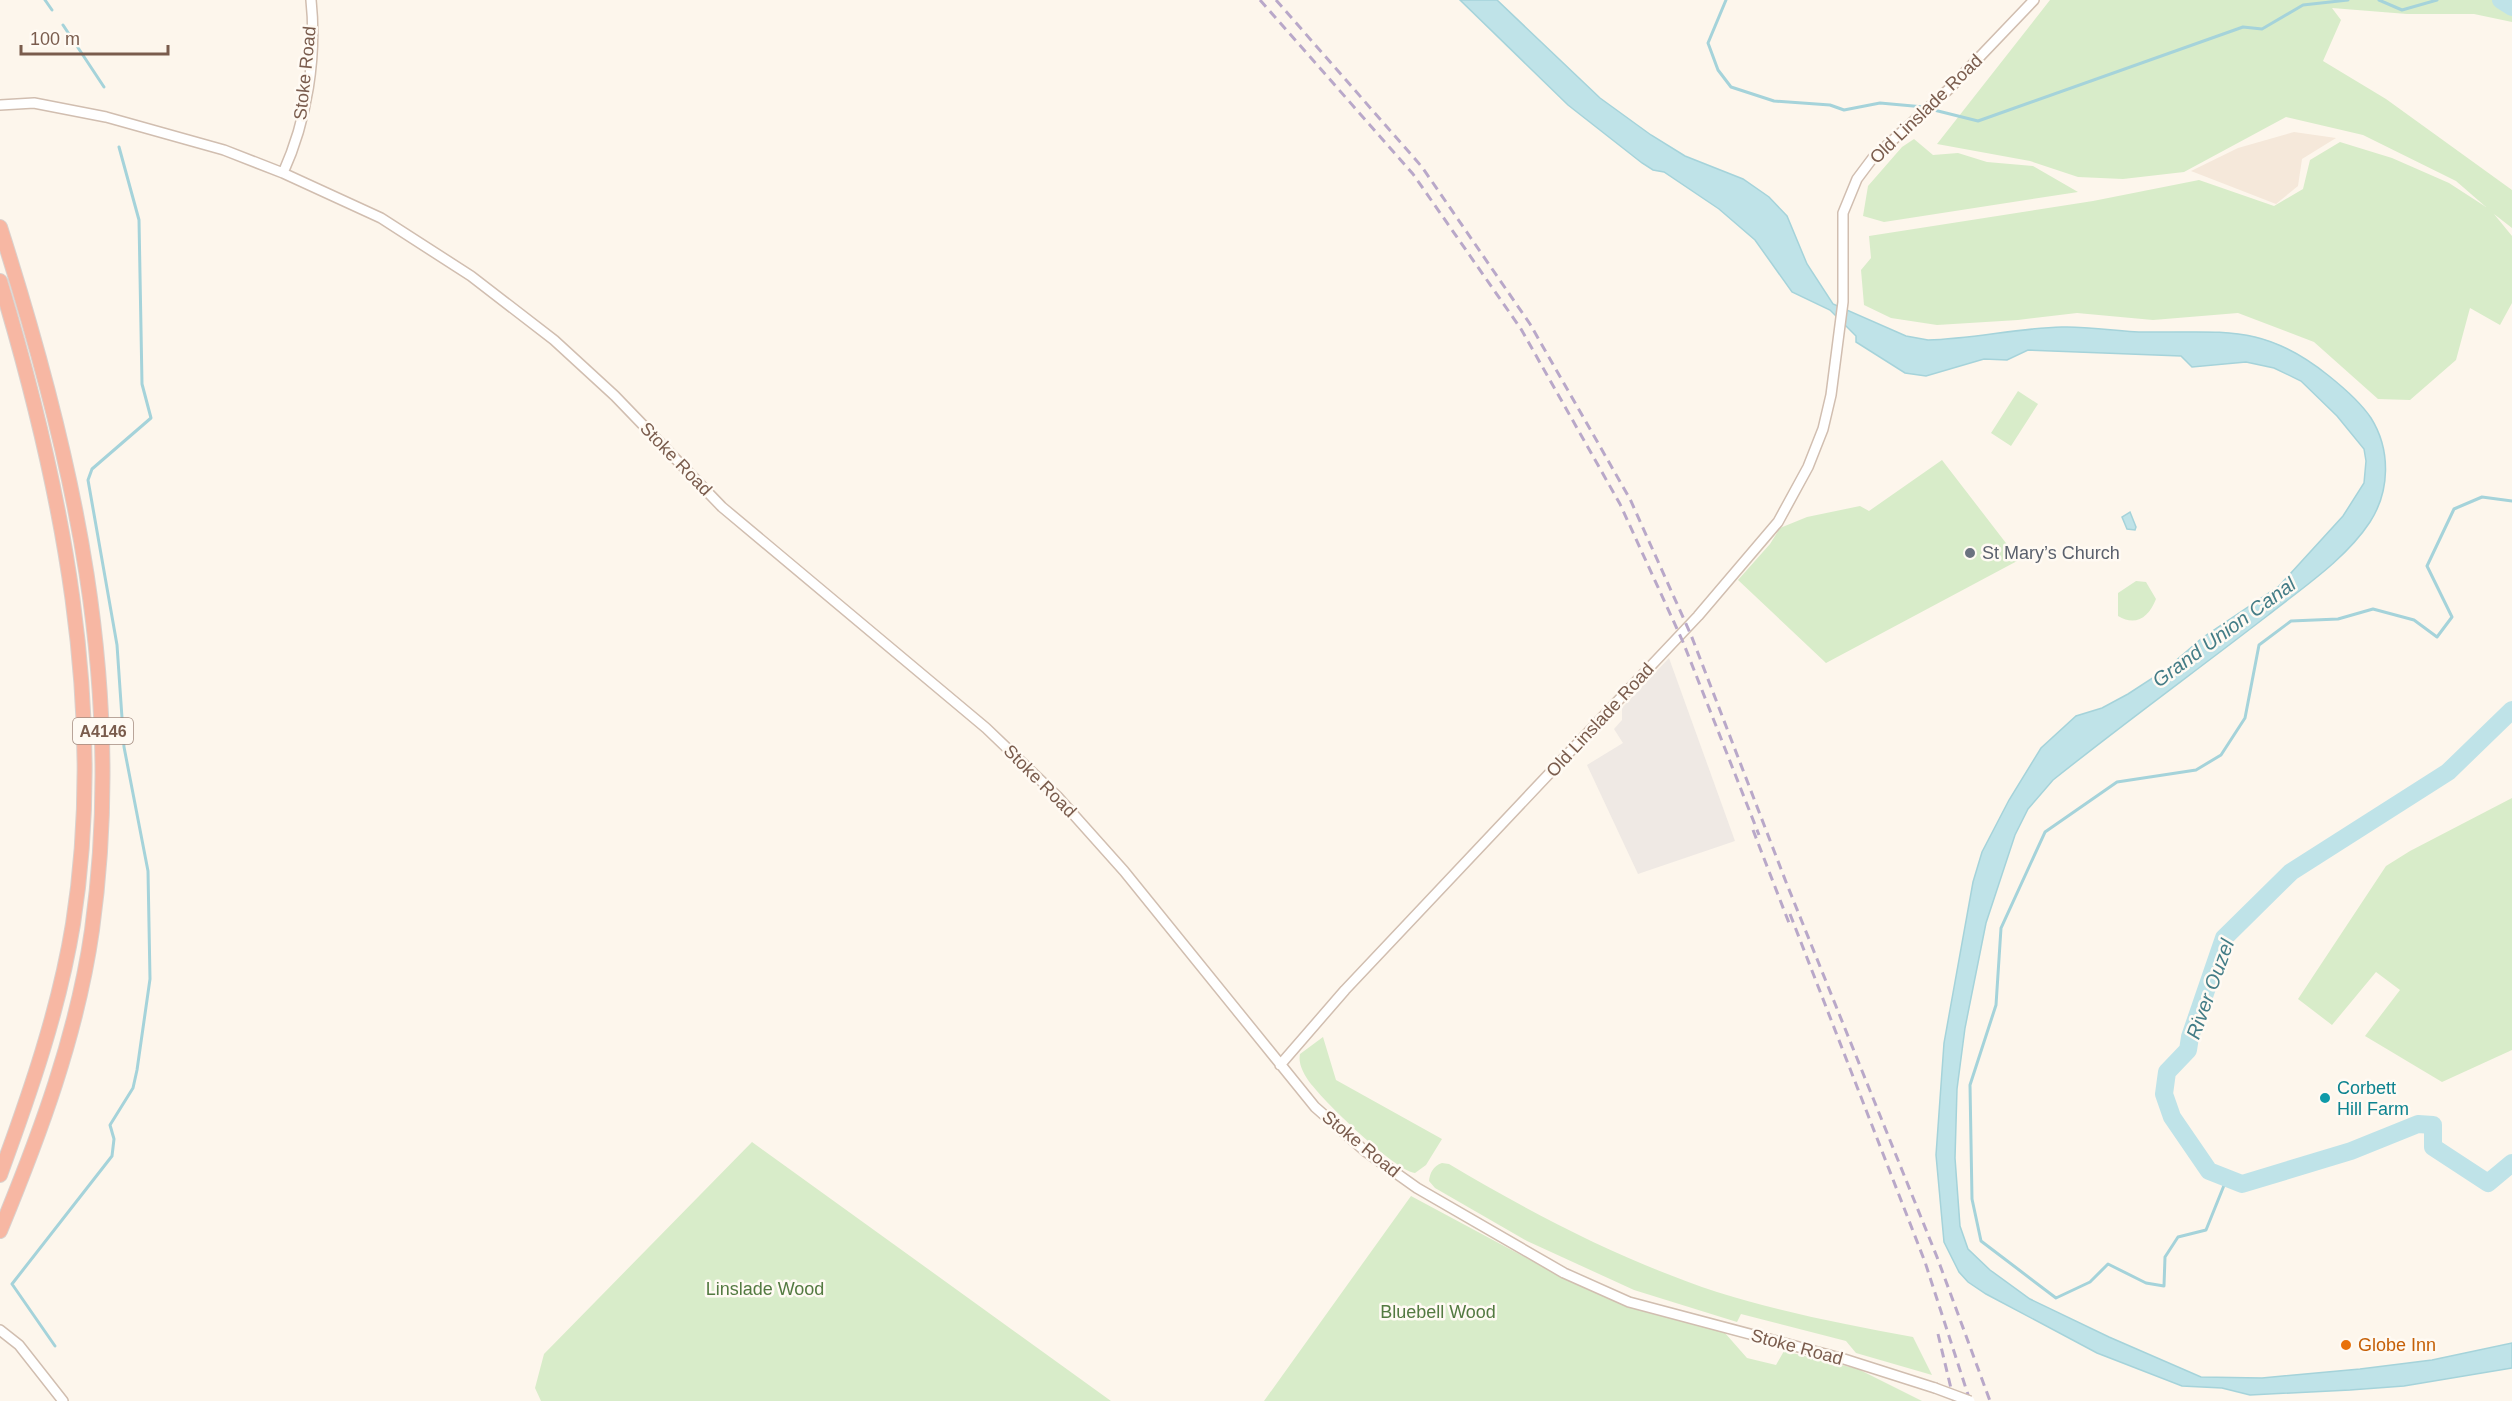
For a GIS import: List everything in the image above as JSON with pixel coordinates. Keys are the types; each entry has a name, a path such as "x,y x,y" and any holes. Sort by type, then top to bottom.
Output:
{"highway":[{"name":"A4146","path":"0,227 61,439 87,567 103,712 103,814 92,931 69,1038 42,1128 0,1231"},
{"name":"A4146","path":"0,281 44,441 70,572 83,714 83,814 73,923 50,1029 0,1175"}],"street":[{"name":"Stoke Road","path":"311,0 308,83 301,126 283,173 381,218 471,276 554,340 615,396 722,507 986,728 1057,796 1124,871 1315,1107 1365,1151 1417,1188 1564,1273 1629,1302 1844,1359 1970,1401"},
{"name":"Old Linslade Road","path":"1280,1065 1345,990 1690,624 1778,522 1808,467 1823,429 1835,374 1843,302 1841,244 1843,213 1857,178 1872,159 1949,89 2034,0"},
{"path":"0,105 34,103 106,117 213,147 283,173"},
{"path":"0,1330 19,1345 63,1401"}],"shaded area":[{"path":"2294,132 2336,138 2302,159 2298,186 2276,204 2191,171 2238,148"},
{"path":"1669,658 1735,841 1638,874 1587,765 1623,743 1614,729 1622,720 1622,708"}],"green space":[{"path":"2050,0 2512,0 2512,22 2474,14 2407,14 2332,8 2341,20 2323,61 2386,99 2512,190 2512,228 2494,214 2512,236 2512,303 2500,325 2470,308 2456,360 2410,400 2378,399 2314,342 2238,313 2153,320 2077,313 2018,320 1937,325 1891,318 1864,305 1861,270 1871,258 1869,236 2093,201 2199,180 2274,206 2303,189 2310,160 2340,142 2392,158 2449,183 2486,207 2456,181 2363,135 2286,117 2184,172 2123,179 2078,177 2030,161 1937,144"},
{"path":"1914,139 1933,155 1958,153 1987,162 2033,166 2078,192 1884,222 1863,216 1868,186 1902,147"},
{"path":"2018,391 2038,404 2011,446 1991,433"},
{"path":"1942,460 2019,560 1826,663 1738,580 1770,544 1780,528 1807,517 1860,506 1869,511"},
{"path":"2136,581 2146,582 2156,599 2146,615 2131,621 2118,616 2118,593"},
{"path":"2512,798 2512,1050 2442,1082 2365,1036 2400,990 2376,972 2332,1025 2298,999 2386,866 2410,851"},
{"path":"1323,1037 1336,1080 1442,1139 1426,1165 1415,1173 1391,1160 1358,1132 1315,1089 1303,1071 1300,1054"},
{"name":"Linslade Wood","path":"752,1142 1111,1401 541,1401 535,1388 544,1354"},
{"path":"1442,1163 1449,1164 1579,1235 1682,1280 1790,1312 1913,1337 1932,1375 1856,1353 1846,1341 1741,1314 1737,1322 1634,1290 1527,1241 1435,1188 1429,1181 1430,1175 1434,1168"},
{"name":"Bluebell Wood","path":"1411,1196 1562,1277 1628,1306 1725,1333 1747,1358 1776,1365 1784,1351 1858,1369 1922,1401 1264,1401"}],"water":[{"name":"Grand Union Canal","path":"1460,0 1497,0 1600,98 1651,135 1685,156 1743,179 1769,197 1787,216 1807,264 1833,304 1906,336 1928,340 2062,327 2136,332 2221,332 2263,339 2284,347 2305,359 2329,376 2367,412 2378,430 2386,470 2377,510 2360,536 2336,561 2308,584 2053,780 2028,809 2015,835 1986,923 1965,1028 1957,1089 1955,1158 1960,1226 1968,1249 1990,1270 2030,1299 2201,1377 2262,1378 2360,1369 2432,1360 2512,1343 2512,1368 2404,1386 2350,1390 2250,1395 2222,1388 2182,1386 2097,1353 1986,1294 1968,1282 1959,1272 1944,1242 1936,1155 1944,1043 1973,882 1982,852 2009,800 2041,748 2076,716 2102,708 2128,694 2165,670 2202,638 2279,586 2343,516 2364,483 2366,461 2364,449 2337,416 2301,381 2274,368 2246,362 2192,367 2181,356 2028,350 2007,360 1984,359 1926,376 1905,373 1856,342 1856,336 1830,310 1792,292 1755,240 1719,209 1664,172 1653,170 1642,163 1568,105"},
{"path":"2130,512 2135,530 2127,529 2122,517"}],"waterway":[{"path":"45,0 52,10"},
{"path":"1726,0 1708,43 1718,70 1731,87 1774,101 1830,105 1844,110 1880,103 1924,107"},
{"path":"1930,109 1978,121 2243,27 2262,29 2303,5 2348,0"},
{"path":"2379,0 2402,10 2437,0"},
{"name":"River Ouzel","path":"2501,0 2512,7"},
{"path":"63,25 104,87"},
{"path":"55,1346 12,1284 112,1156 114,1139 110,1125 133,1088 150,979 148,871 124,747 117,645 88,480 92,469 151,418 142,384 139,220 119,147"},
{"path":"2227,1178 2206,1230 2178,1237 2165,1257 2164,1286 2146,1283 2108,1264 2090,1282 2056,1298 1981,1241 1972,1199 1970,1085 1996,1005 2001,928 2045,832 2117,782 2196,770 2221,755 2245,718 2259,645 2291,621 2338,619 2373,609 2414,620 2437,637 2452,617 2427,566 2454,509 2482,497 2512,501"},
{"name":"River Ouzel","path":"2512,710 2448,772 2291,872 2224,938 2190,1037 2188,1050 2167,1072 2164,1094 2172,1117 2209,1171 2242,1184 2351,1151 2418,1124 2433,1125 2433,1147 2488,1183 2512,1163"}],"railway":[{"path":"1260,0 1413,174 1521,329 1620,504 1683,642 1759,835"},
{"path":"1276,0 1422,167 1530,324 1630,499 1691,635 1786,882 1937,1257 1990,1401"},
{"path":"1753,830 1789,923"},
{"path":"1790,914 1925,1262 1970,1401"},
{"path":"1938,1334 1954,1401"}],"place":[{"name":"St Mary’s Church","path":"1970,553"},
{"name":"Corbett Hill Farm","path":"2325,1098"},
{"name":"Globe Inn","path":"2346,1345"}]}
